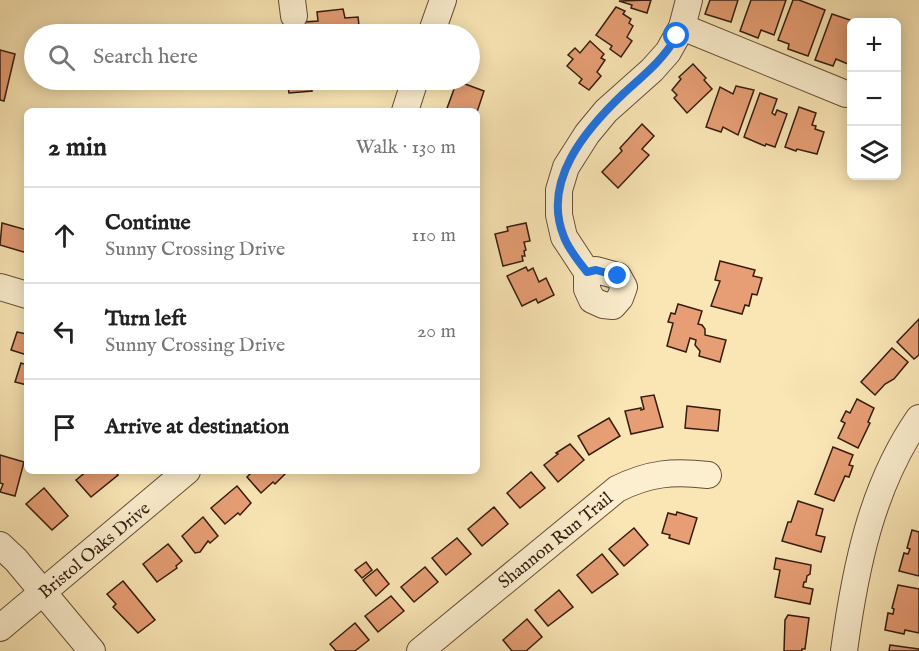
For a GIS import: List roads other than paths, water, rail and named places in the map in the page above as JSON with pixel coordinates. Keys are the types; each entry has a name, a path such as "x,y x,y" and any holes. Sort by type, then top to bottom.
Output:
{"street":[{"path":"435,24 443,0"},
{"path":"587,272 564,237 559,215 559,190 566,167 586,134 625,92 652,70 668,52 682,27 689,0"},
{"path":"682,27 846,94"},
{"path":"406,108 412,90"},
{"path":"0,287 24,294"},
{"path":"844,651 856,576 879,496 903,444 919,418"},
{"name":"Shannon Run Trail","path":"420,651 616,489 657,474 686,472 708,475"},
{"name":"Bristol Oaks Drive","path":"0,628 183,474"},
{"path":"0,545 16,560 92,651"}]}
